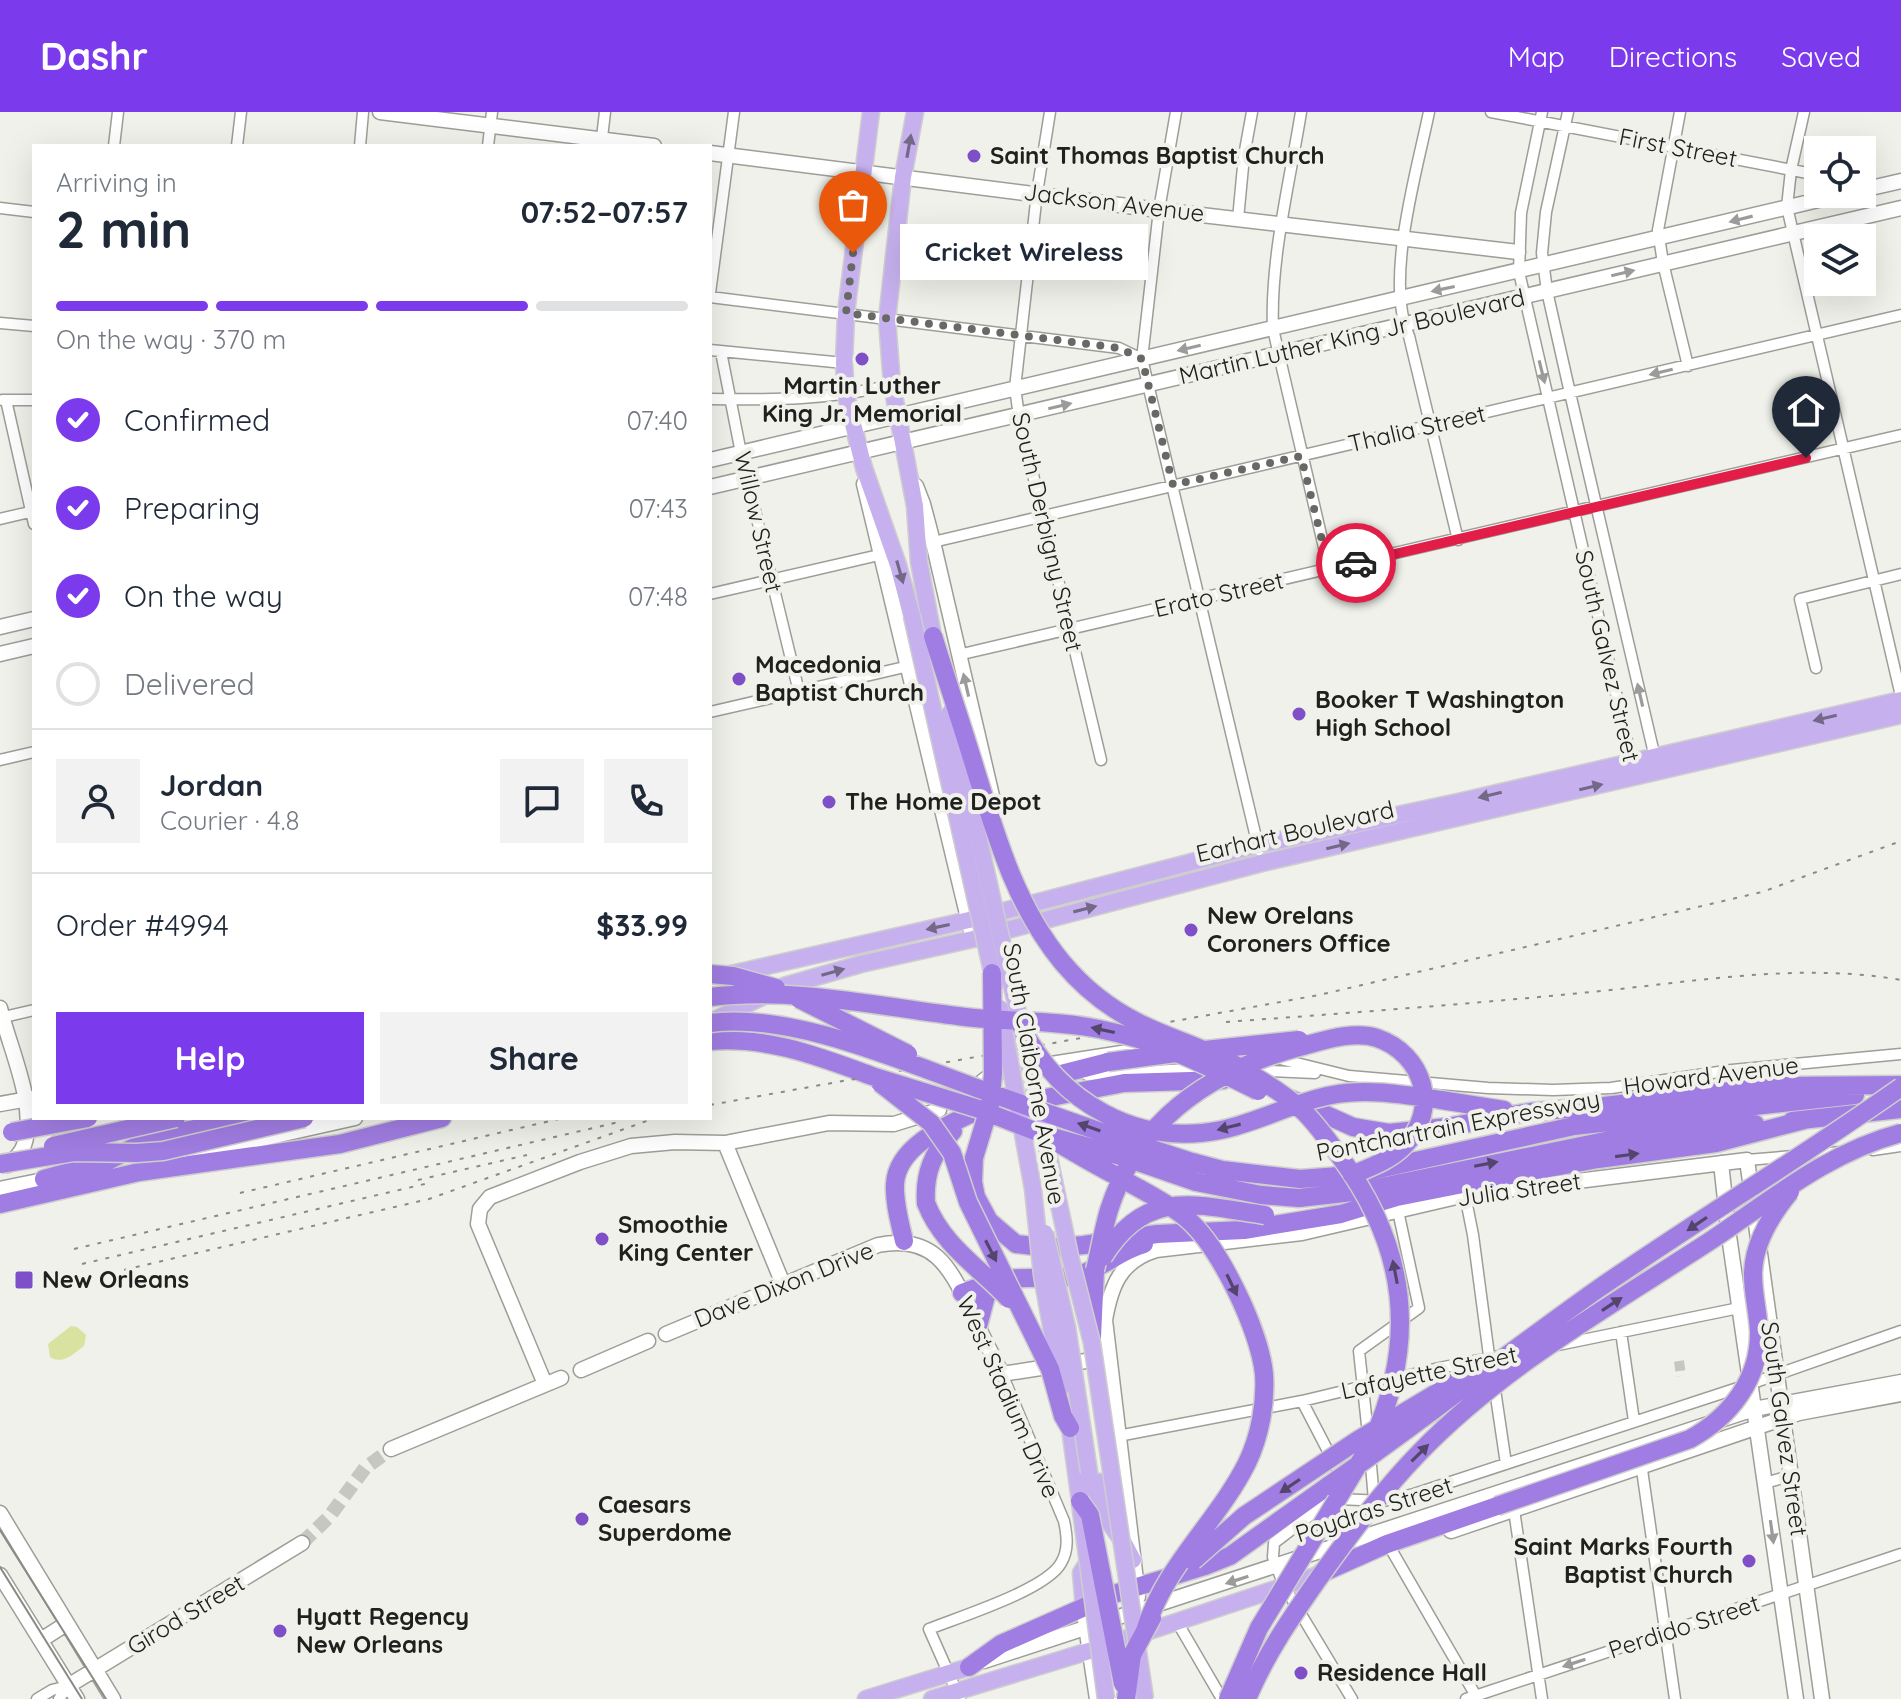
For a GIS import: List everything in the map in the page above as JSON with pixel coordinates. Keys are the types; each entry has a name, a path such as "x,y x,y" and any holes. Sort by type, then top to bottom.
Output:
{"highway":[{"path":"933,636 1001,853 1029,912 1062,962 1083,984 1137,1022 1234,1064 1274,1088 1304,1112 1350,1170 1390,1244 1401,1303 1393,1387 1372,1442 1259,1628 1228,1699"},
{"path":"992,973 993,1074 990,1105 974,1158 973,1182 981,1210 997,1229 1016,1244 1051,1248 1157,1234 1244,1230 1341,1214 1397,1197 1482,1180 1598,1159 1716,1143 1804,1120"},
{"path":"712,976 733,976 783,990 953,1079"},
{"path":"712,997 769,994 830,998 965,1017 1098,1029 1155,1043 1198,1061 1270,1097 1323,1135"},
{"name":"Pontchartrain Expressway","path":"712,1023 749,1023 807,1032 953,1079 1142,1146 1222,1170 1300,1179 1352,1175 1438,1158 1529,1134 1691,1120 1901,1087"},
{"path":"1021,1026 1051,1071 1072,1094 1124,1124 1144,1129 1192,1134 1222,1130 1311,1100 1357,1092 1395,1093 1491,1109 1530,1112"},
{"path":"1092,1343 1095,1270 1109,1210 1119,1185 1133,1157 1152,1131 1199,1089 1223,1075 1288,1050 1326,1040 1352,1036 1376,1038 1392,1046 1417,1070 1423,1086 1423,1113 1413,1137 1393,1156 1352,1175"},
{"path":"1061,1074 1108,1062 1273,1042 1326,1040"},
{"name":"Pontchartrain Expressway","path":"712,1041 764,1043 803,1051 979,1109 1045,1135 1121,1156 1196,1182 1261,1195 1299,1198 1362,1191 1610,1140 1691,1120 1804,1120 1901,1109"},
{"path":"872,1076 931,1123 952,1153 975,1218 1050,1369 1063,1416 1070,1428"},
{"path":"904,1241 895,1186 902,1163 918,1145 936,1132 977,1111 1124,1083 1202,1079 1244,1082 1276,1092 1353,1127 1389,1133 1447,1127 1530,1112 1773,1086 1901,1087"},
{"path":"969,1667 1001,1644 1085,1617 1136,1585 1230,1556 1389,1444 1523,1342 1901,1087"},
{"path":"977,1111 960,1124 936,1152 927,1170 926,1203 932,1220 943,1235 1003,1292 1028,1322"},
{"path":"6,1134 54,1120"},
{"path":"62,1120 71,1157 81,1164 94,1166"},
{"path":"6,1134 78,1120"},
{"path":"0,1164 95,1134 226,1120"},
{"path":"0,1164 74,1152 163,1151 295,1120"},
{"path":"2,1193 340,1144 434,1120"},
{"path":"44,1179 113,1159 175,1125"},
{"path":"1247,1699 1279,1634 1364,1515 1421,1451 1480,1398 1561,1336 1712,1239 1807,1173 1878,1139 1901,1133"},
{"path":"1045,1135 1156,1198 1198,1228 1225,1270 1253,1327 1264,1373 1262,1414 1248,1461 1154,1602 1144,1631"},
{"path":"1318,1575 1387,1544 1505,1508 1690,1439 1706,1430 1729,1410 1746,1386 1757,1354 1759,1333 1753,1275 1761,1239 1770,1218 1807,1173"},
{"path":"1095,1270 1128,1224 1147,1213 1182,1204 1265,1215 1341,1214"},
{"path":"962,1293 999,1280 1082,1274 1131,1247 1217,1231"},
{"path":"978,1326 986,1296 999,1280"},
{"path":"1126,1699 1132,1655 1144,1631 1176,1581 1206,1547 1244,1516 1371,1432 1523,1342"},
{"path":"1080,1501 1090,1515 1126,1699"}],"main road":[{"name":"South Claiborne Avenue","path":"871,112 846,313 846,396 862,460 898,565 933,636 1092,1343 1145,1699"},
{"name":"South Claiborne Avenue","path":"915,112 903,177 887,319 892,385 910,474 920,614 1033,1189 1042,1275 1070,1428 1106,1699"},
{"name":"Earhart Boulevard","path":"1775,737 1901,698"},
{"name":"Earhart Boulevard","path":"712,1022 784,986 861,964 973,939 1519,796 1775,737 1901,715"},
{"name":"Earhart Boulevard","path":"712,976 969,920 1257,845 1519,796"},
{"path":"1033,1189 1059,1282 1094,1471 1109,1522 1133,1560"},
{"path":"1070,1256 1073,1308 1094,1471 1097,1545 1081,1573 1085,1617"},
{"name":"Poydras Street","path":"932,1699 958,1695 1318,1575"},
{"path":"866,1699 969,1667"}],"street":[{"path":"114,144 118,112"},
{"path":"237,144 241,112"},
{"path":"360,144 363,112"},
{"path":"380,112 491,119 601,143 605,112"},
{"path":"712,279 734,112"},
{"name":"South Derbigny Street","path":"1050,112 1037,193 1015,388 1019,416 1101,760"},
{"path":"1176,112 1159,210 1142,359 1262,863"},
{"path":"1238,219 1252,112"},
{"path":"1301,112 1282,223 1272,312 1273,329 1329,569"},
{"path":"1429,112 1404,237 1400,298 1403,324 1409,336 1458,540"},
{"name":"First Street","path":"1491,112 1541,117 1565,126 1804,172"},
{"name":"South Galvez Street","path":"1568,112 1544,223 1547,291 1656,764"},
{"path":"1680,112 1658,222 1663,263 1688,366"},
{"path":"1804,112 1791,170 1787,207 1901,698"},
{"name":"South Galvez Street","path":"1541,117 1523,202 1519,272 1633,770"},
{"path":"488,144 491,119"},
{"name":"Jackson Avenue","path":"712,153 1518,252"},
{"path":"1876,185 1901,181"},
{"name":"Martin Luther King Jr Boulevard","path":"712,460 1804,203"},
{"path":"0,208 32,212"},
{"name":"Martin Luther King Jr Boulevard","path":"712,487 862,460 902,442 1901,208"},
{"path":"712,295 1119,348 1142,359"},
{"name":"Thalia Street","path":"933,542 1901,315"},
{"path":"0,323 32,326"},
{"path":"716,351 844,363"},
{"name":"Willow Street","path":"716,351 799,692"},
{"path":"712,399 846,396 892,385"},
{"path":"0,519 32,511 3,400 32,400"},
{"name":"Erato Street","path":"958,655 1901,435"},
{"name":"South Claiborne Avenue","path":"862,460 879,555 909,666 973,939"},
{"name":"South Claiborne Avenue","path":"910,474 923,504 933,542 1022,925"},
{"path":"712,594 879,555"},
{"path":"1816,668 1800,599 1901,574"},
{"path":"0,627 32,619"},
{"path":"0,654 32,646"},
{"path":"712,712 909,666"},
{"path":"0,760 32,752"},
{"path":"0,1164 17,1158 24,1145 30,1098 1,1014 32,1010"},
{"name":"Howard Avenue","path":"939,1110 985,1077 1077,1057 1211,1040 1226,1041 1253,1052 1329,1073"},
{"name":"Howard Avenue","path":"939,1110 1061,1074 1210,1067 1553,1090 1611,1088 1732,1070 1901,1054"},
{"path":"0,1104 30,1098"},
{"path":"545,1384 478,1224 484,1203 497,1193 631,1146 675,1142 725,1143 829,1123 894,1124 939,1110"},
{"path":"2,1193 44,1179 187,1157 346,1120"},
{"path":"725,1143 783,1284"},
{"name":"Julia Street","path":"1109,1357 1105,1320 1110,1294 1118,1277 1140,1255 1156,1250 1302,1233 1465,1195 1747,1160 1901,1146"},
{"name":"South Galvez Street","path":"1747,1160 1822,1699"},
{"name":"South Galvez Street","path":"1721,1163 1796,1699"},
{"path":"1465,1195 1506,1464"},
{"path":"1374,1500 1359,1351 1419,1308 1398,1211"},
{"path":"1729,1236 1757,1231"},
{"name":"Dave Dixon Drive","path":"666,1334 878,1245 904,1241"},
{"name":"West Stadium Drive","path":"904,1241 935,1254 962,1293 1002,1374 1064,1521 1066,1534 1064,1559 1050,1576 1037,1585 929,1629 948,1673"},
{"path":"1736,1287 1763,1285"},
{"name":"Lafayette Street","path":"1118,1436 1302,1401 1739,1308"},
{"name":"Poydras Street","path":"1276,1567 1274,1543 1325,1504 1338,1499 1374,1500 1414,1494 1901,1331"},
{"path":"1621,1332 1634,1421"},
{"path":"581,1370 648,1341"},
{"path":"1002,1374 1109,1357 1139,1609 1153,1699"},
{"path":"391,1449 561,1378"},
{"name":"Poydras Street","path":"1318,1575 1505,1508 1641,1468 1756,1427 1782,1411 1901,1382"},
{"name":"Poydras Street","path":"1085,1617 1139,1609 1276,1567 1754,1409 1782,1411 1901,1394"},
{"path":"1302,1401 1353,1499"},
{"path":"1638,1447 1675,1699"},
{"path":"1765,1483 1790,1476"},
{"path":"1505,1508 1542,1699"},
{"path":"0,1513 113,1699"},
{"name":"Girod Street","path":"37,1699 52,1690 68,1686 302,1543"},
{"path":"1392,1551 1471,1697"},
{"name":"Perdido Street","path":"1471,1697 1901,1554"},
{"path":"1276,1567 1284,1586 1352,1699"},
{"path":"0,1575 77,1699"},
{"path":"1085,1617 1097,1699"},
{"path":"1176,1620 1222,1699"},
{"path":"41,1640 66,1624"},
{"path":"948,1673 958,1695"},
{"name":"Girod Street","path":"59,1699 68,1686"}],"green space":[{"path":"71,1326 86,1335 84,1346 64,1359 50,1357 48,1344"}],"tunnel":[{"path":"1679,1361 1681,1376"},
{"path":"302,1543 329,1517 365,1468 391,1449"}],"tram line":[{"path":"0,1530 106,1699"},
{"path":"0,1567 82,1699"}],"railway":[{"path":"712,1105 1319,995 1762,892 1901,841"},
{"path":"1226,1022 1785,973 1862,975 1901,980"},
{"path":"240,1193 554,1120"},
{"path":"89,1278 429,1199 649,1120"},
{"path":"74,1249 619,1122"},
{"path":"418,1180 527,1155"},
{"path":"82,1264 429,1183"}],"way so far":[{"path":"853,253 846,313 1119,348 1142,359 1173,485 1301,456 1329,569 1356,563"}],"place":[{"name":"Saint Thomas Baptist Church","path":"974,156"},
{"name":"Cricket Wireless","path":"853,253"},
{"name":"Martin Luther King Jr. Memorial","path":"862,359"},
{"name":"Macedonia Baptist Church","path":"739,679"},
{"name":"Booker T Washington High School","path":"1299,714"},
{"name":"The Home Depot","path":"829,802"},
{"name":"New Orelans Coroners Office","path":"1191,930"},
{"name":"Smoothie King Center","path":"602,1239"},
{"name":"New Orleans","path":"24,1280"},
{"name":"Caesars Superdome","path":"582,1519"},
{"name":"Saint Marks Fourth Baptist Church","path":"1749,1561"},
{"name":"Hyatt Regency New Orleans","path":"280,1631"},
{"name":"Residence Hall","path":"1301,1673"}],"route":[{"path":"1356,563 1806,458"}]}
